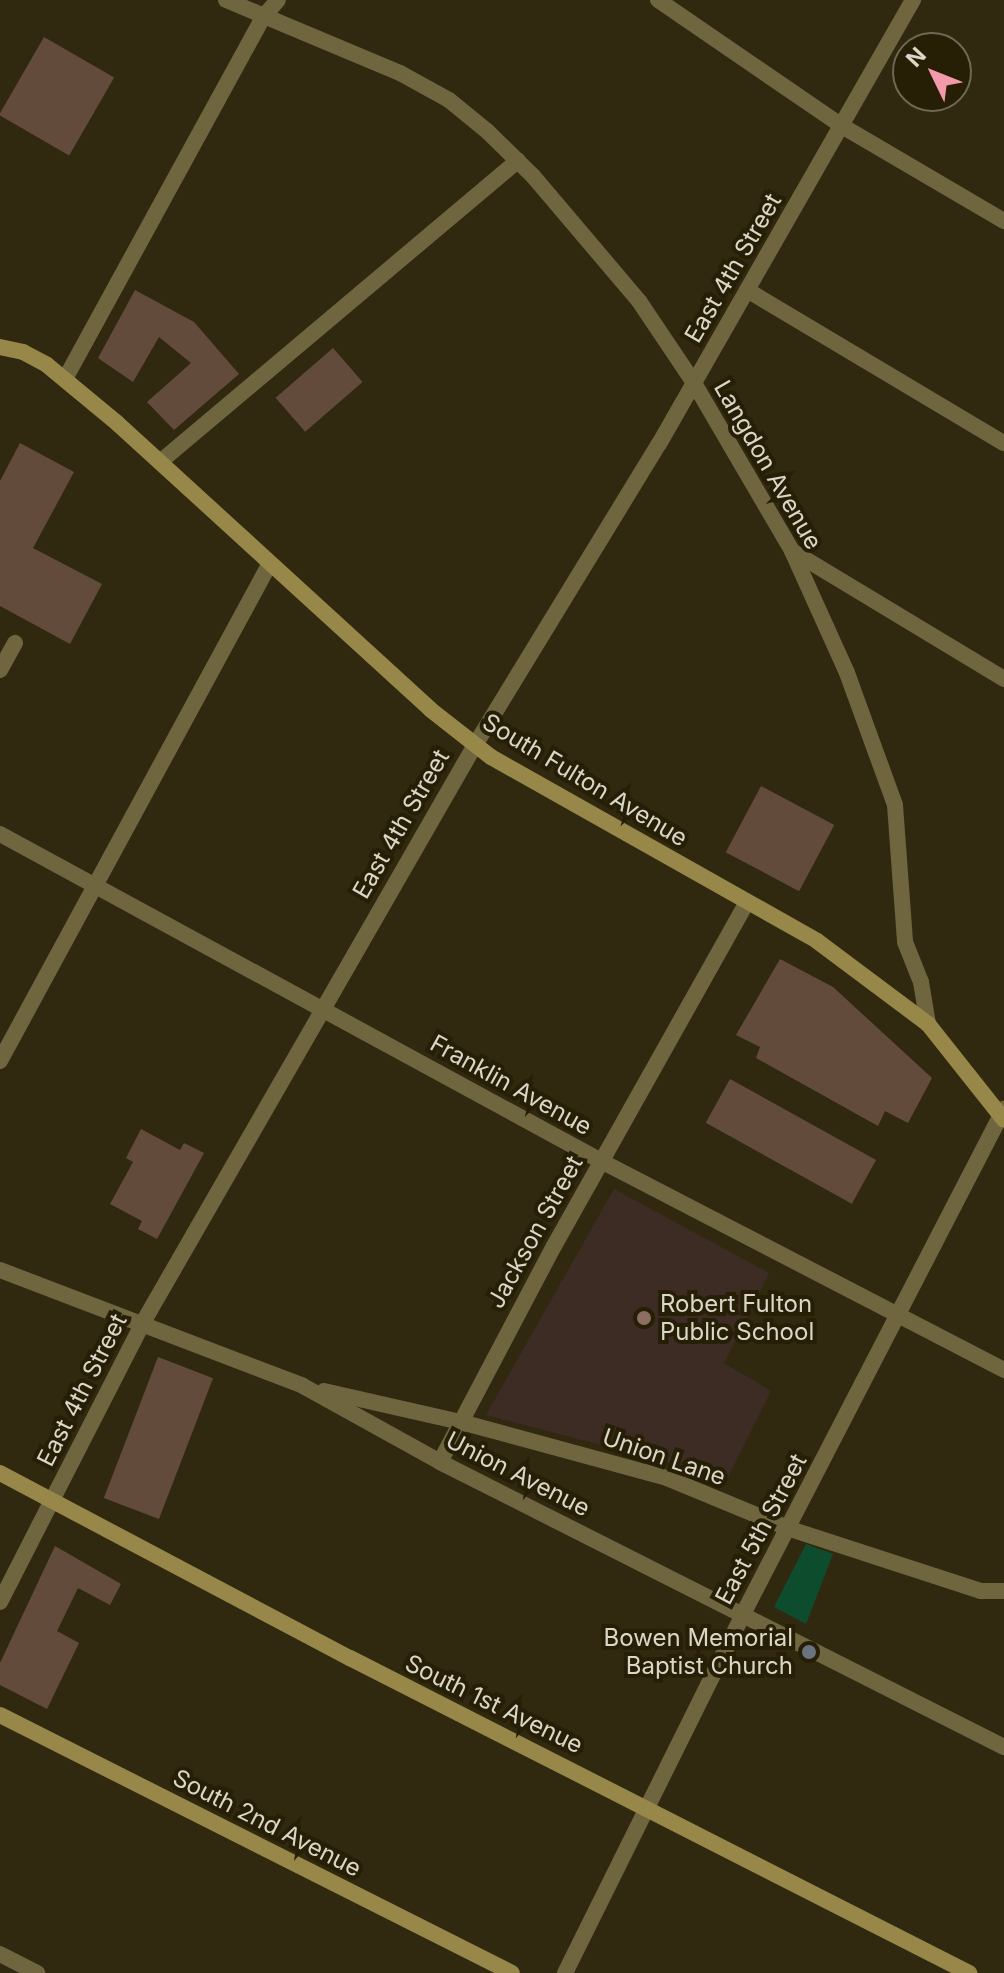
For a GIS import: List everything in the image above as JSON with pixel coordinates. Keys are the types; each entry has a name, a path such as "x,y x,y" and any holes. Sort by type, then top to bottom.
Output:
{"street":[{"name":"Langdon Avenue","path":"226,0 400,73 449,100 518,161 639,301 694,383 792,551 847,673 895,805 905,942 921,982 928,1024"},
{"path":"65,379 264,16 278,0"},
{"path":"658,0 842,126 1004,221"},
{"name":"East 4th Street","path":"0,1602 141,1326 475,745 694,383 913,0"},
{"path":"160,462 518,161"},
{"path":"747,290 1004,443"},
{"name":"South Fulton Avenue","path":"0,347 23,352 65,379 431,710 475,745 817,941 928,1024 1003,1114"},
{"path":"792,551 1004,679"},
{"path":"0,1061 269,565"},
{"path":"0,670 15,643"},
{"name":"Franklin Avenue","path":"0,834 601,1161 1004,1370"},
{"name":"Jackson Street","path":"440,1462 601,1161 747,902"},
{"name":"East 5th Street","path":"565,1973 742,1616 790,1529 897,1315 1003,1114"},
{"name":"Union Avenue","path":"0,1270 303,1386 440,1462 1004,1747"},
{"name":"Union Lane","path":"303,1386 461,1422 667,1478 790,1529 981,1591 1004,1591"},
{"name":"South 1st Avenue","path":"0,1473 350,1658 969,1973"},
{"name":"South 2nd Avenue","path":"0,1715 512,1973"},
{"path":"0,1954 37,1973"}],"shaded area":[{"name":"Robert Fulton Public School","path":"614,1189 769,1273 724,1363 771,1391 724,1485 676,1464 486,1415"}],"green space":[{"path":"806,1544 833,1554 806,1624 774,1607"}],"building":[{"path":"44,37 114,78 69,155 0,116"},
{"path":"135,290 194,322 239,374 174,430 147,402 191,363 159,337 133,382 98,358"},
{"path":"333,348 363,382 305,432 276,398"},
{"path":"20,443 74,472 33,548 102,584 70,644 0,606 0,481"},
{"path":"761,786 834,825 799,891 726,852"},
{"path":"780,959 833,987 932,1078 908,1123 885,1111 878,1126 756,1058 760,1047 736,1035"},
{"path":"730,1079 876,1160 852,1204 706,1123"},
{"path":"141,1129 180,1150 184,1143 204,1153 157,1239 138,1229 142,1221 110,1204 133,1162 126,1158"},
{"path":"158,1357 213,1378 159,1519 104,1498"},
{"path":"55,1546 121,1584 110,1605 78,1588 57,1631 79,1643 47,1709 0,1685 0,1663"}],"place":[{"name":"Robert Fulton Public School","path":"644,1318"},
{"name":"Bowen Memorial Baptist Church","path":"809,1652"}]}
